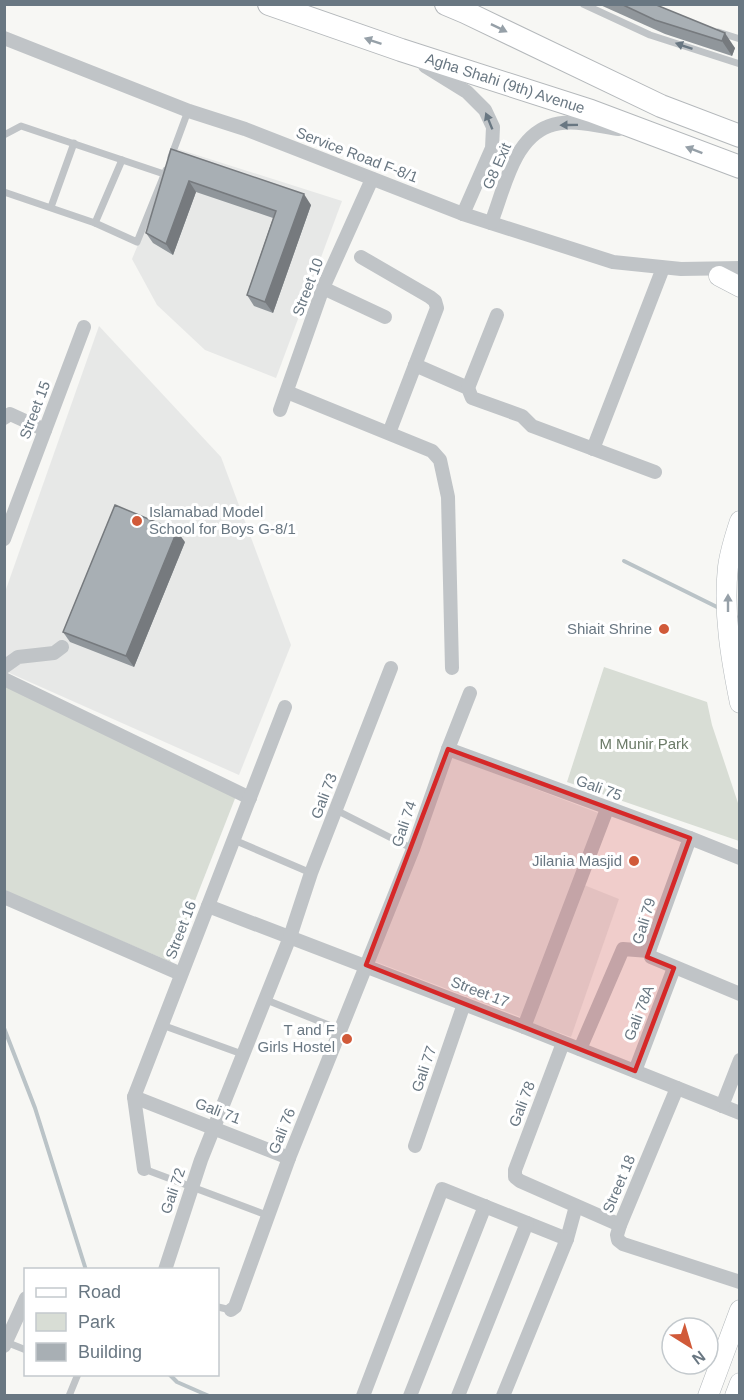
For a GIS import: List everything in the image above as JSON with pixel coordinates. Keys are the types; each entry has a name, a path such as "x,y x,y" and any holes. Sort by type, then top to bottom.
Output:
{"main road":[{"name":"Agha Shahi (9th) Avenue","path":"269,4 401,50 591,111 740,167"},
{"path":"455,7 661,106 740,136"}],"street":[{"name":"Service Road F-8/1","path":"4,38 189,111 245,129 463,214 613,262 740,278"},
{"path":"401,50 468,92 485,110 493,127 492,148 463,214"},
{"name":"G8 Exit","path":"491,223 518,152 531,136 550,125 573,124 648,132"},
{"name":"Street 10","path":"280,410 323,288 372,179"},
{"path":"361,257 435,302 437,308 389,433"},
{"path":"593,449 663,268"},
{"name":"Service Road F-8/1","path":"713,273 740,268"},
{"path":"713,273 740,287"},
{"path":"323,288 385,317"},
{"path":"497,315 468,388 472,398 522,416 532,426 655,472"},
{"name":"Street 15","path":"5,538 84,327"},
{"path":"415,365 468,388"},
{"path":"287,392 432,451 440,460 448,497 452,668"},
{"path":"4,418 10,414 45,430"},
{"path":"740,521 728,566 728,614 734,672 740,703"},
{"path":"4,667 18,657 54,653 62,647"},
{"name":"Gali 73","path":"290,937 311,873 391,668"},
{"path":"4,679 250,798"},
{"name":"Gali 74","path":"366,965 413,849 470,693"},
{"name":"Street 16","path":"144,1169 134,1097 285,707"},
{"name":"Gali 75","path":"448,749 740,858"},
{"path":"524,1027 607,809"},
{"name":"Gali 79","path":"690,838 649,951 655,960 739,991"},
{"path":"4,897 181,974"},
{"name":"Street 17","path":"208,906 366,965 740,1113"},
{"path":"242,1054 290,937"},
{"path":"580,1049 623,949 649,951"},
{"name":"Gali 76","path":"224,1308 235,1307 289,1158 366,965"},
{"name":"Gali 78A","path":"635,1071 674,968"},
{"name":"Gali 77","path":"415,1146 464,1004"},
{"name":"Gali 78","path":"562,1043 515,1170 515,1177 520,1182 576,1206"},
{"name":"Gali 72","path":"165,1268 192,1187 242,1054"},
{"path":"722,1106 740,1060"},
{"name":"Street 18","path":"677,1088 616,1234 618,1240 623,1244 740,1282"},
{"name":"Gali 71","path":"134,1097 289,1158"},
{"path":"363,1395 442,1189 567,1239"},
{"path":"410,1395 485,1206"},
{"path":"504,1395 567,1239 576,1206 620,1225"},
{"path":"458,1395 527,1223"},
{"path":"5,1344 24,1302"},
{"path":"708,1395 740,1311"},
{"path":"735,1395 740,1383"}],"lane":[{"path":"583,4 650,34 740,64"},
{"path":"709,28 740,39"},
{"path":"4,192 95,223 137,242 189,111"},
{"path":"4,135 21,126 164,174"},
{"path":"51,207 74,143"},
{"path":"95,223 122,160"},
{"path":"336,810 413,849"},
{"path":"234,840 311,873"},
{"path":"264,999 341,1029"},
{"path":"162,1025 242,1054"},
{"path":"144,1169 268,1216"},
{"path":"5,1344 24,1349"},
{"path":"69,1395 77,1376"}],"highlighted area":[{"path":"448,749 690,838 647,957 674,968 635,1071 366,965"}],"shaded area":[{"path":"178,149 342,201 276,378 205,350 157,305 132,259"},
{"name":"Islamabad Model School for Boys G-8/1","path":"99,326 221,457 291,645 239,775 5,671 5,592"},
{"path":"449,756 601,814 523,1018 371,960"},
{"path":"584,885 619,899 571,1037 532,1023"}],"green space":[{"name":"M Munir Park","path":"604,667 707,702 712,725 739,806 739,841 567,782"},
{"path":"4,682 236,796 171,962 5,891"}],"building":[{"path":"621,4 654,4 725,33 722,41 655,20"},
{"path":"171,149 304,194 265,302 247,295 276,211 189,181 166,244 146,233"},
{"name":"Islamabad Model School for Boys G-8/1","path":"115,505 177,531 126,656 63,632"}],"waterway":[{"path":"624,561 717,607"},
{"path":"4,1028 35,1108 85,1268"},
{"path":"171,1376 177,1382 209,1396"}],"place":[{"name":"Islamabad Model School for Boys G-8/1","path":"137,521"},
{"name":"Shiait Shrine","path":"664,629"},
{"name":"Jilania Masjid","path":"634,861"},
{"name":"T and F Girls Hostel","path":"347,1039"}]}
